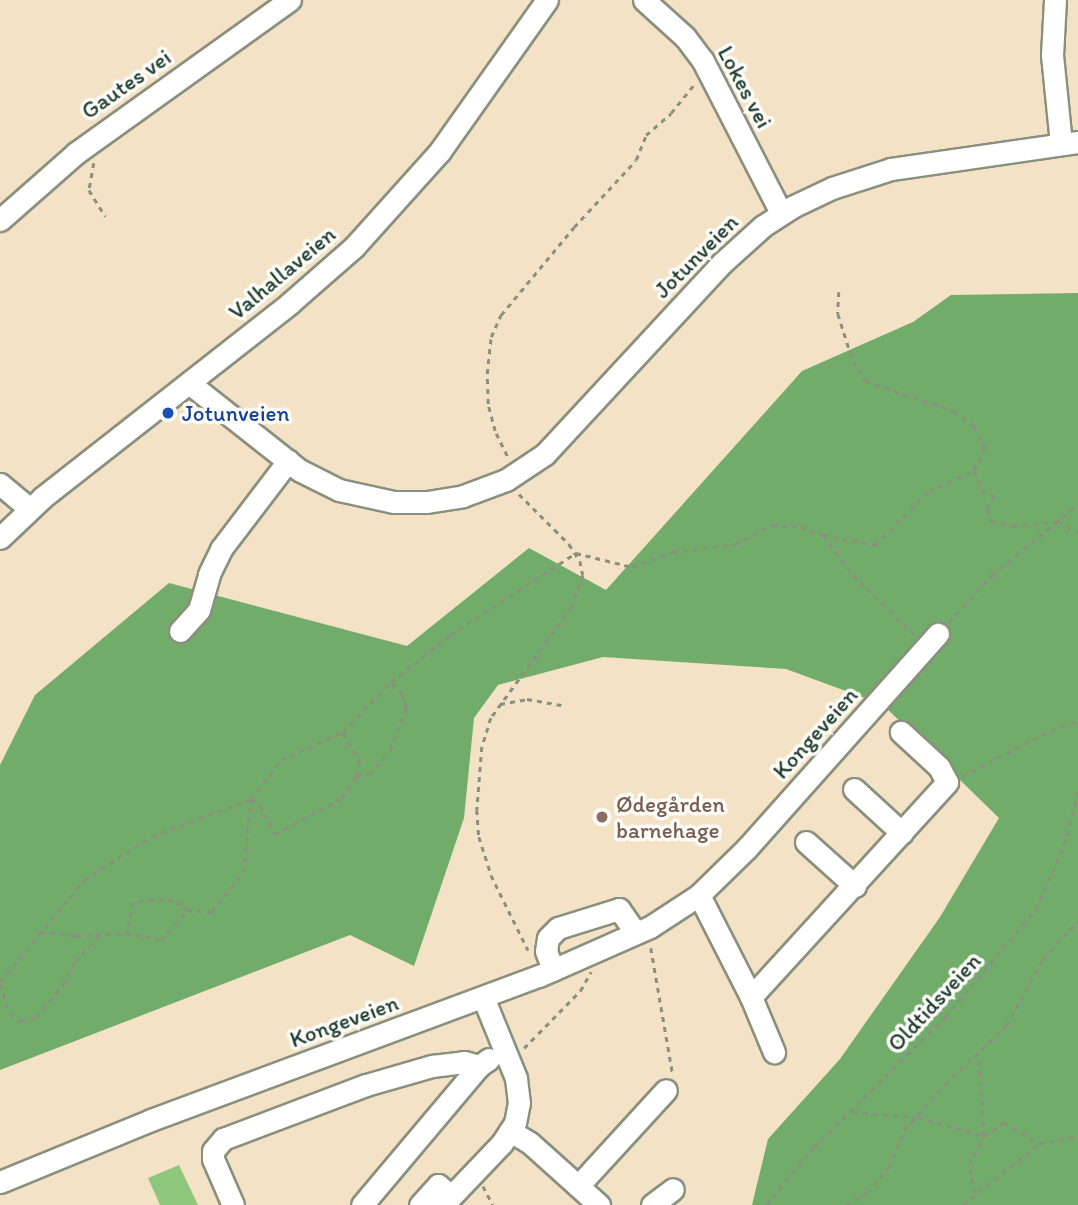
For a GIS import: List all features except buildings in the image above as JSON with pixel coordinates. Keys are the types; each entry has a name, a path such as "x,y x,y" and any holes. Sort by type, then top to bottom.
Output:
{"street":[{"name":"Gautes vei","path":"0,220 93,140 290,0"},
{"name":"Valhallaveien","path":"0,538 30,509 335,264 394,205 463,121 547,0"},
{"name":"Lokes vei","path":"644,0 685,37 707,68 781,213"},
{"path":"1055,0 1052,55 1070,143"},
{"name":"Jotunveien","path":"189,383 288,461 312,478 339,490 394,502 453,498 511,478 562,437 722,263 781,213 832,188 877,173 947,159 1070,143"},
{"path":"180,631 199,610 209,574 220,549 288,461"},
{"path":"0,484 30,509"},
{"name":"Kongeveien","path":"0,1182 152,1121 546,973 643,930 699,895 747,848 932,641"},
{"path":"751,998 947,782 939,767 901,732"},
{"path":"854,789 902,833"},
{"path":"806,842 855,886"},
{"path":"699,895 751,998 774,1052"},
{"path":"546,973 548,938 558,928 619,909 643,930"},
{"path":"420,1205 438,1185 447,1201 510,1131 519,1103 508,1058 483,997"},
{"path":"233,1205 213,1159 213,1151 223,1139 366,1085 432,1066 464,1062 479,1066 508,1058"},
{"path":"362,1205 479,1066"},
{"path":"578,1186 666,1090"},
{"path":"510,1131 530,1143 599,1205"}],"path":[{"path":"546,973 487,866 477,828 482,747 488,724 500,704 572,607 583,575 576,553 511,478 488,404 487,374 491,337 501,315 574,227 636,160 646,135 671,113 707,68"},
{"path":"93,140 96,152 89,190 105,216"},
{"path":"126,933 134,902 164,899 182,905 187,911 212,912 243,872 251,799 281,760 343,732 391,682 450,635 576,553 632,567 673,552 736,544 772,525 801,527 823,535 875,545 929,491 974,471 985,448 974,426 954,411 866,380 853,361 838,314 839,292"},
{"path":"974,471 982,490 994,495 987,509 991,521 1013,526 1058,521 1078,533"},
{"path":"823,535 853,575 932,641 992,575 1078,504"},
{"path":"356,776 369,774 390,750 400,730 406,708 402,694 391,682"},
{"path":"500,704 527,699 565,706"},
{"path":"947,782 985,767 994,758 1059,726 1078,721"},
{"path":"251,799 260,805 275,834 342,798 356,776 359,761 343,732"},
{"name":"Oldtidsveien","path":"766,1205 814,1147 945,1017 1035,909 1064,845 1078,792"},
{"path":"101,934 75,961 63,985 36,1017 20,1021 10,1013 0,983 84,880 152,836 251,799"},
{"path":"40,932 126,933 161,940 187,911"},
{"path":"846,1205 867,1193 889,1167 901,1135 945,1084 1006,1026 1043,959 1078,921"},
{"path":"643,930 674,1068 666,1090"},
{"path":"508,1058 580,991 593,966 594,952"},
{"path":"978,1052 984,1136"},
{"path":"851,1112 918,1117 984,1136"},
{"path":"975,1193 969,1165 984,1136 1004,1122 1039,1144"},
{"path":"963,1205 1039,1144 1078,1136"}],"green space":[{"path":"1078,293 1078,1205 752,1205 768,1139 840,1059 940,917 999,818 879,701 786,669 603,657 498,685 474,718 464,818 414,966 350,935 0,1070 0,765 35,695 169,583 407,646 529,548 606,590 802,371 913,322 951,295"},
{"path":"179,1165 198,1205 160,1205 148,1178"}],"place":[{"name":"Jotunveien","path":"168,413"},
{"name":"Ødegården barnehage","path":"602,817"}]}
